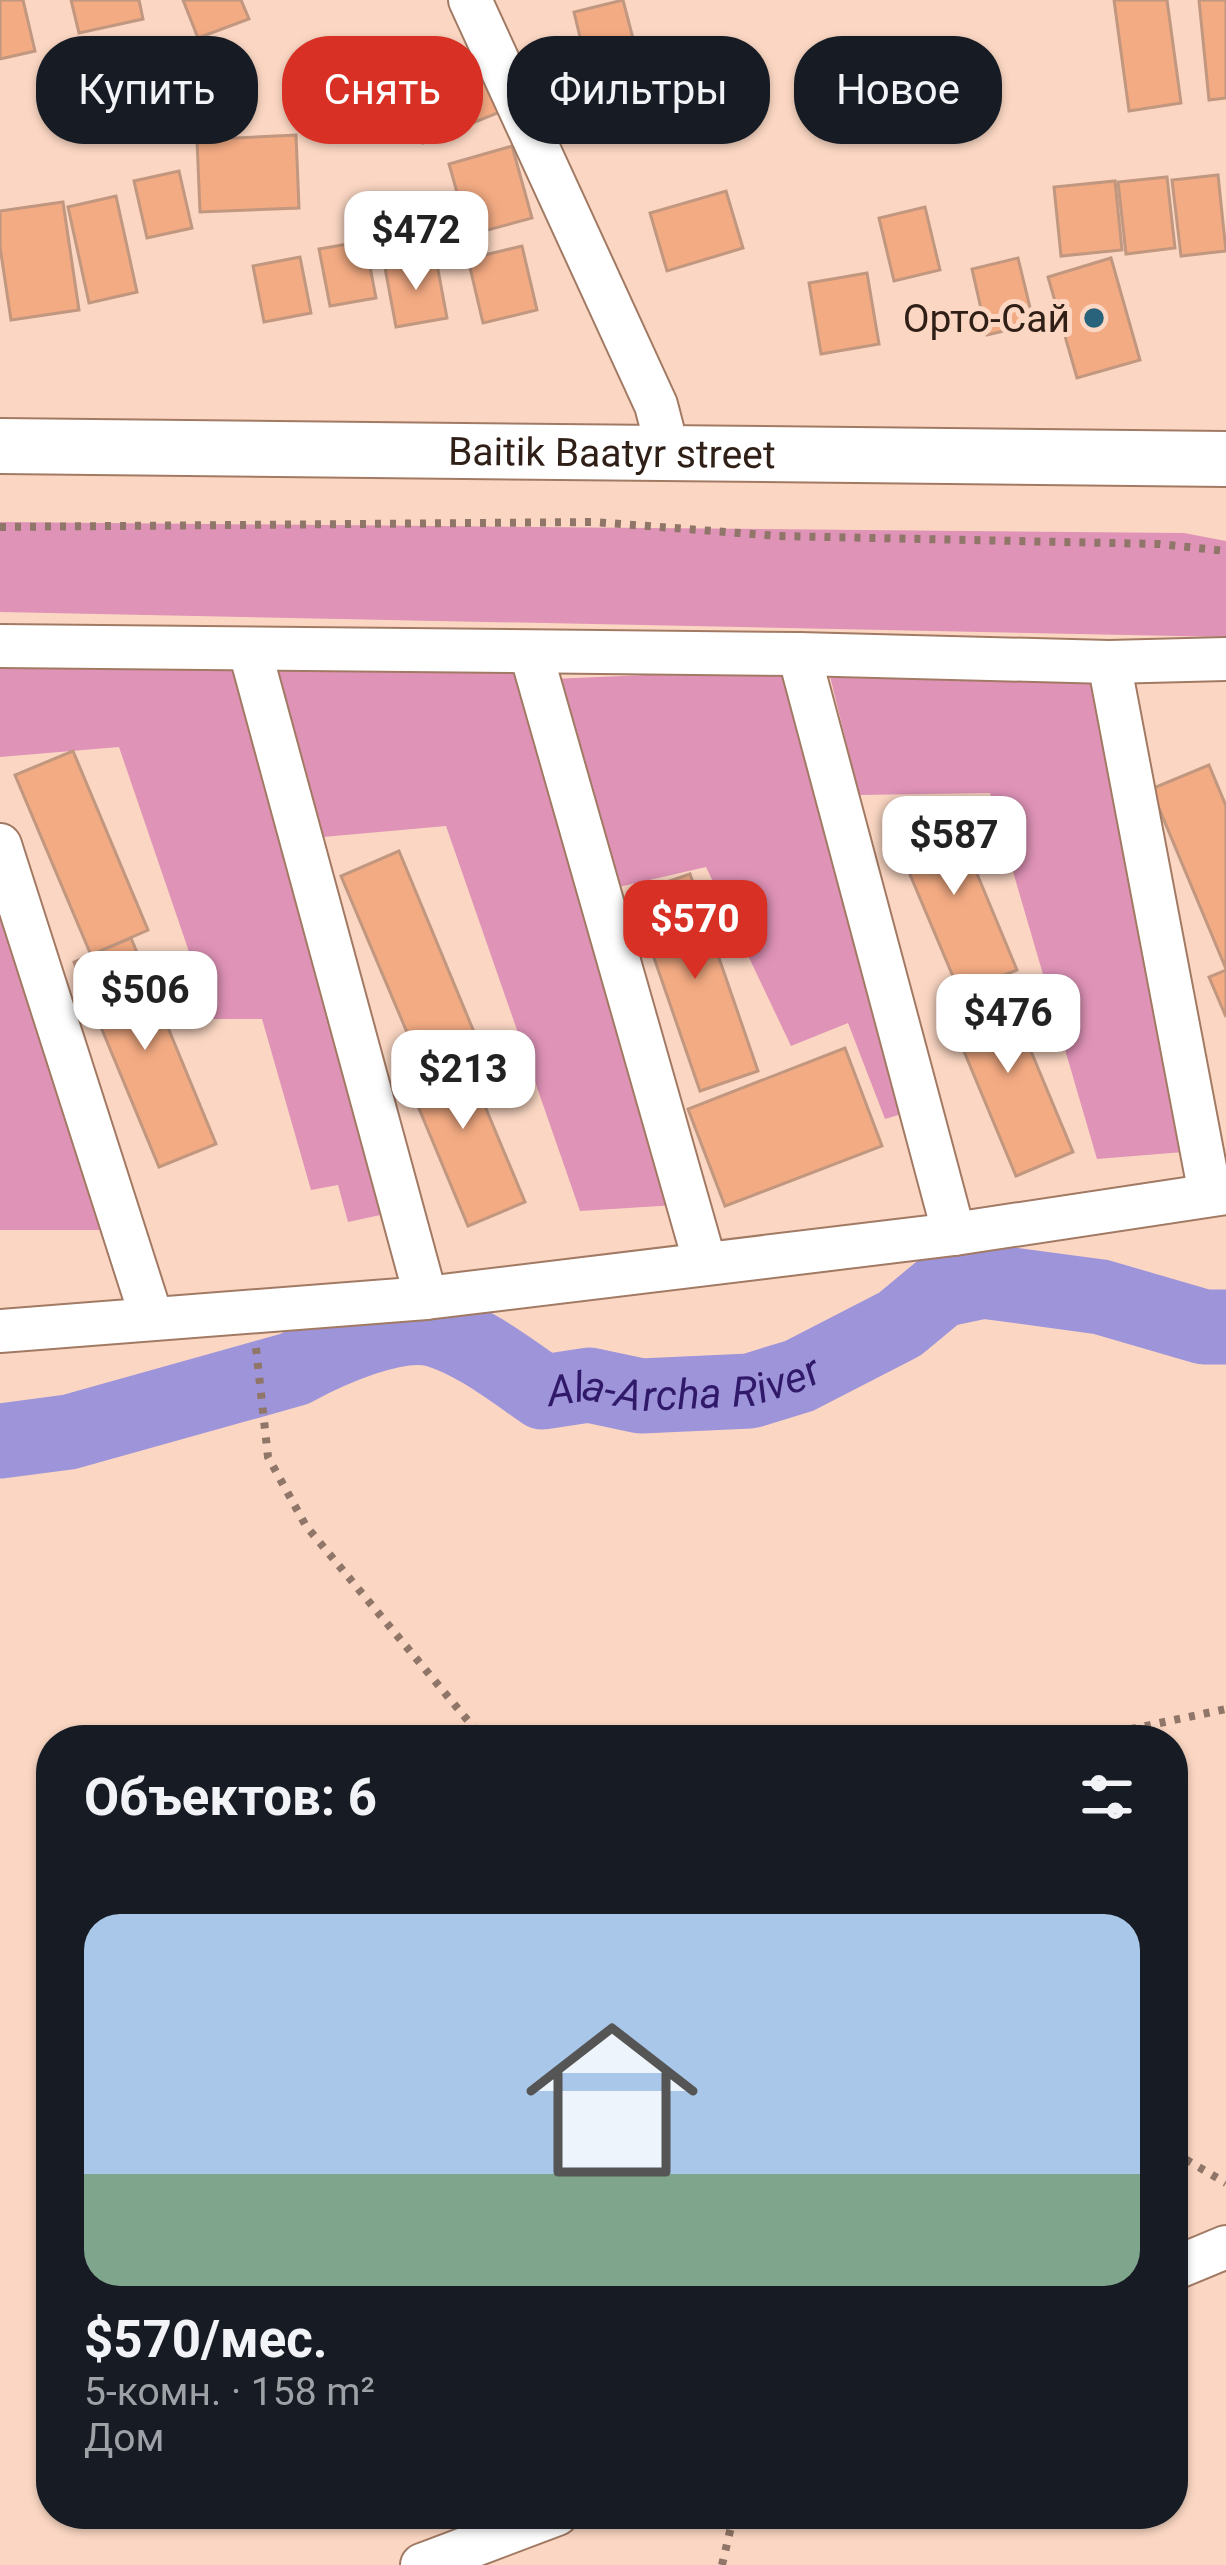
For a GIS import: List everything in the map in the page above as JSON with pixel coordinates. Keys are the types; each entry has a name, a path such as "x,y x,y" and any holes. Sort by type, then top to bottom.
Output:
{"main road":[{"name":"Baitik Baatyr street","path":"0,446 1226,459"}],"street":[{"path":"470,0 656,405 668,451"},
{"path":"0,646 1109,662 1226,659"},
{"path":"250,651 426,1298"},
{"path":"531,653 705,1263"},
{"path":"800,654 954,1234"},
{"path":"0,1331 426,1298 954,1234 1218,1194 1109,662"},
{"path":"0,845 151,1316"},
{"path":"1188,2263 1226,2247"},
{"path":"422,2565 517,2529"}],"path":[{"path":"0,527 594,522 779,536 1159,544 1226,551"},
{"path":"251,1310 268,1457 306,1526 472,1725"},
{"path":"1150,1725 1226,1709"},
{"path":"1188,2161 1226,2183"},
{"path":"722,2565 730,2529"}],"shaded area":[{"path":"0,522 1184,533 1226,541 1226,637 0,612"},
{"path":"0,659 231,661 399,1211 348,1222 338,1185 311,1190 262,1019 212,1019 119,747 0,757"},
{"path":"522,669 676,1205 580,1211 446,826 323,837 276,671"},
{"path":"785,669 919,1109 885,1119 848,1023 791,1046 706,867 619,887 552,679"},
{"path":"829,672 1094,682 1196,1151 1097,1159 990,793 859,795"},
{"path":"0,901 104,1230 0,1230"}],"building":[{"path":"0,0 23,0 35,51 0,59"},
{"path":"71,0 139,0 143,19 79,33"},
{"path":"183,0 241,0 249,19 197,36"},
{"path":"623,0 632,36 580,36 574,12"},
{"path":"1114,0 1167,0 1181,103 1129,111"},
{"path":"1199,0 1226,0 1226,98 1209,100"},
{"path":"487,64 505,110 483,119 483,66"},
{"path":"282,136 282,144 296,144 299,208 200,212 197,144 258,144 258,137"},
{"path":"512,146 532,218 469,235 449,164"},
{"path":"179,171 192,228 147,238 134,181"},
{"path":"1218,175 1226,251 1181,256 1172,180"},
{"path":"1167,177 1175,248 1126,254 1118,182"},
{"path":"1115,181 1122,250 1061,256 1054,187"},
{"path":"726,191 743,248 667,271 650,213"},
{"path":"116,196 137,292 89,303 68,207"},
{"path":"63,202 79,310 11,320 0,247 0,211"},
{"path":"925,207 940,270 894,281 879,218"},
{"path":"365,241 376,298 330,306 319,249"},
{"path":"522,246 537,310 483,323 468,259"},
{"path":"300,257 311,313 264,322 253,266"},
{"path":"1018,258 1034,324 987,335 972,269"},
{"name":"Орто-Сай","path":"1111,258 1140,360 1077,378 1048,277"},
{"path":"436,259 447,318 396,327 385,268"},
{"path":"867,273 879,344 821,354 809,283"},
{"path":"73,751 148,930 91,955 15,775"},
{"path":"1209,765 1226,806 1226,969 1151,789"},
{"path":"948,804 1017,970 960,993 890,827"},
{"path":"399,851 474,1032 417,1056 341,876"},
{"path":"690,874 758,1071 700,1091 632,894"},
{"path":"131,938 216,1144 159,1167 74,962"},
{"path":"1226,970 1226,1017 1209,977"},
{"path":"1000,977 1073,1152 1016,1176 943,1001"},
{"path":"457,1039 525,1202 468,1226 400,1063"},
{"path":"845,1048 882,1146 725,1206 688,1109"}],"waterway":[{"name":"Ala-Archa River","path":"0,1441 69,1432 294,1369 344,1345 403,1329 437,1330 465,1341 543,1392 589,1385 641,1396 750,1391 799,1376 900,1324 941,1290 983,1281 1101,1297 1204,1327 1226,1327"}],"place":[{"name":"Орто-Сай","path":"1094,318"}]}
